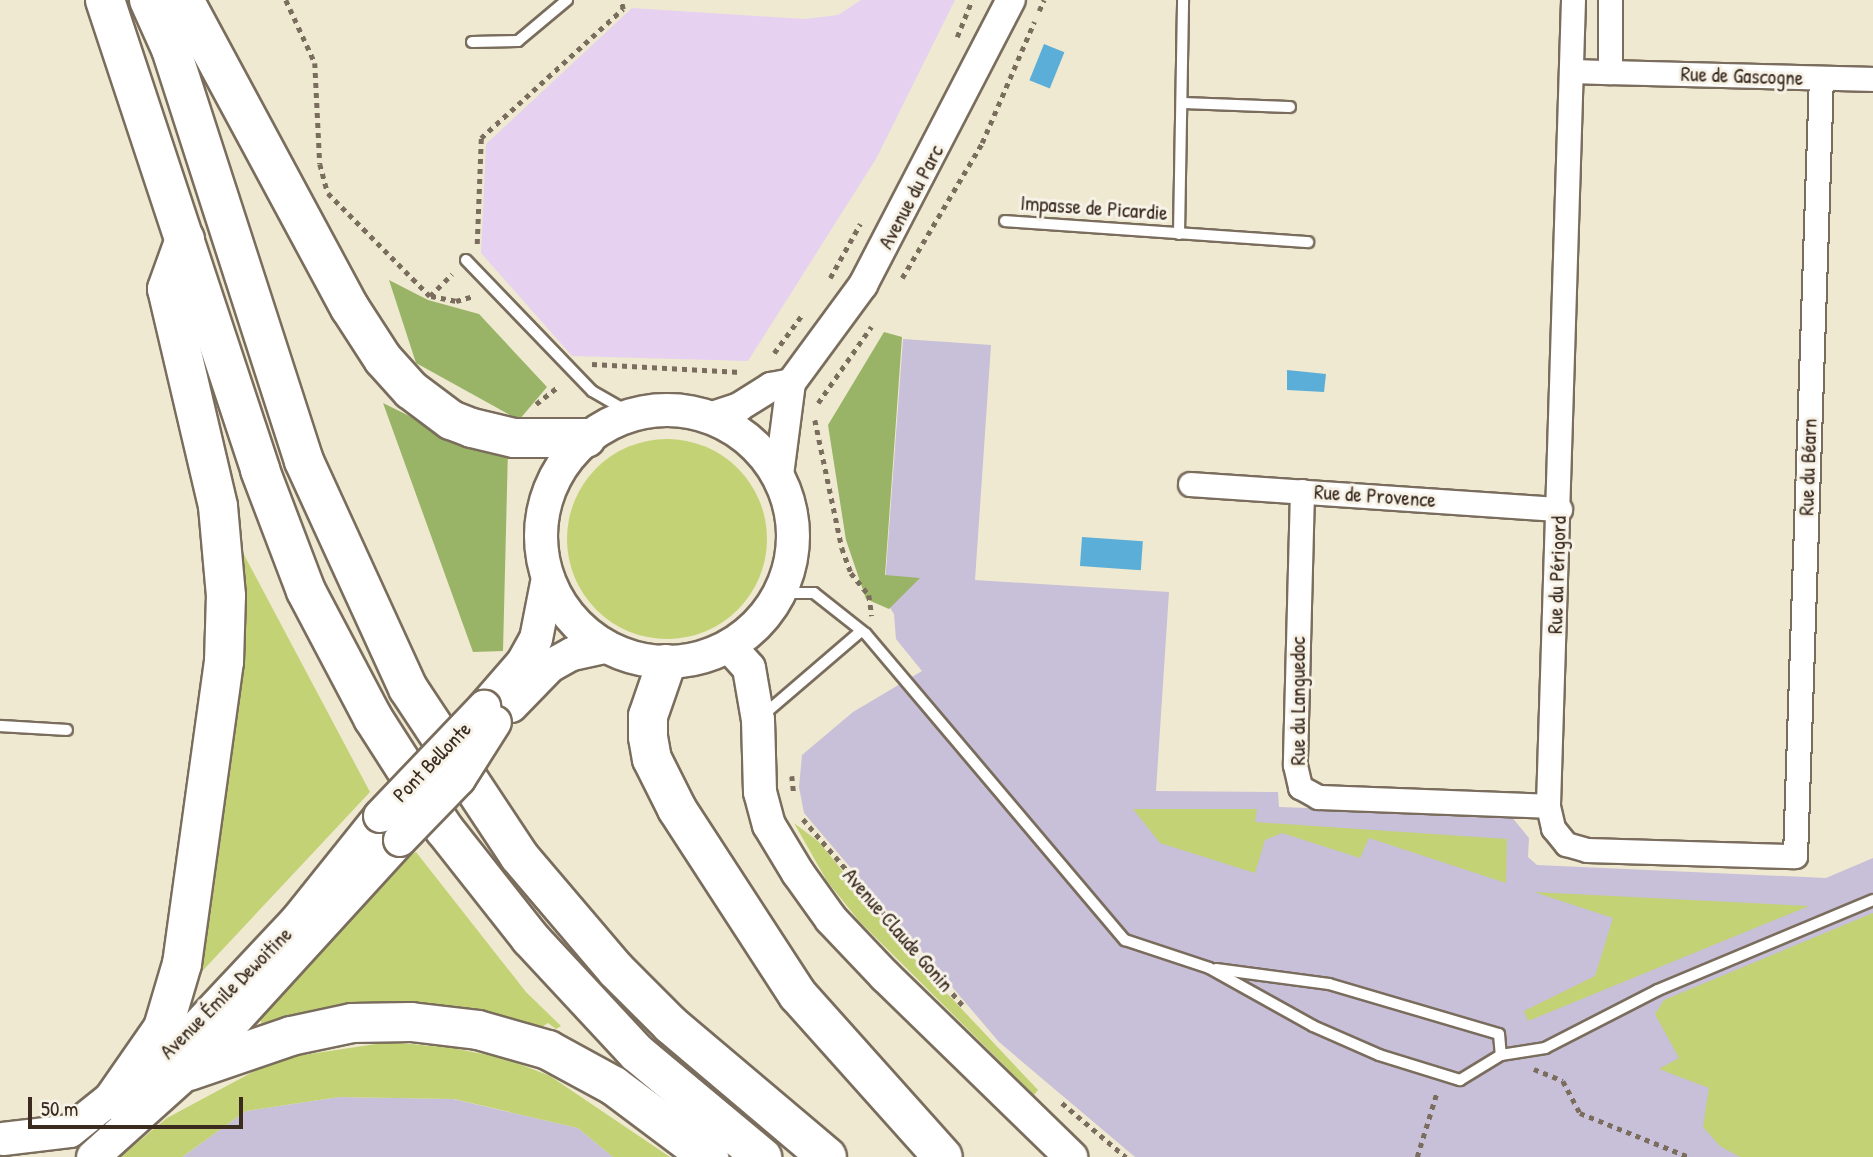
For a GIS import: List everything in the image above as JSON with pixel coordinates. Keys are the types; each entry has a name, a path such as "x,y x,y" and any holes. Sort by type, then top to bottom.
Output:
{"highway":[{"path":"105,0 185,239 224,367 306,591 373,718 444,829 530,938 637,1054 762,1157"},
{"path":"149,0 176,62 304,461 408,688 519,856 616,970 681,1034 827,1157"},
{"path":"184,0 350,309 383,359 411,390 451,420 472,428 514,438 586,438"},
{"path":"113,1100 163,1028 182,964 198,876 224,662 226,596 218,506 167,289 185,239"},
{"path":"666,664 648,716 648,737 652,759 677,809 798,995 943,1157"},
{"path":"189,1071 291,1036 352,1023 411,1022 478,1030 559,1056 614,1086 709,1157"}],"main road":[{"path":"671,409 709,417 737,430 760,450 779,475 793,513 793,554 781,593 760,624 730,647 699,660 666,664 623,656 606,647 578,626 548,578 540,555 542,512 557,471 586,438 632,414 671,409"},
{"path":"490,714 536,639 548,578"},
{"path":"490,714 550,666 572,654 606,647"},
{"name":"Avenue Claude Gonin","path":"730,647 749,668 758,720 760,792 769,825 798,873 831,919 885,976 1071,1157"},
{"name":"Pont Bellonte","path":"380,816 490,714"},
{"name":"Pont Bellonte","path":"400,840 458,779 490,714"},
{"name":"Avenue Émile Dewoitine","path":"1,1138 70,1131 113,1100 186,1038 278,941 380,816"},
{"name":"Avenue Émile Dewoitine","path":"189,1071 400,840"},
{"path":"93,1157 189,1071"},
{"path":"1,1138 29,1157"}],"street":[{"name":"Avenue du Parc","path":"779,475 791,383 863,285 1011,0"},
{"name":"Rue du Périgord","path":"1573,0 1560,509 1548,806 1553,828 1566,844 1587,850 1795,856"},
{"path":"1610,0 1610,72"},
{"name":"Rue de Gascogne","path":"1572,71 1873,79"},
{"name":"Rue du Béarn","path":"1795,856 1821,78"},
{"path":"709,417 740,407 771,387 791,383"},
{"name":"Rue de Provence","path":"1190,484 1560,509"},
{"name":"Rue du Languedoc","path":"1302,491 1296,765 1300,787 1318,797 1548,806"}],"lane":[{"path":"472,42 518,41 566,0"},
{"name":"Impasse de Picardie","path":"1179,234 1183,0"},
{"path":"1182,103 1290,107"},
{"name":"Impasse de Picardie","path":"1005,221 1308,242"},
{"path":"466,260 592,391 632,414"},
{"path":"781,593 814,593 863,633 1107,924 1125,940 1209,968 1314,1026 1379,1055 1442,1075 1460,1080 1501,1055 1545,1048 1658,990 1873,900"},
{"path":"758,720 863,633"},
{"path":"0,726 67,730"},
{"path":"1209,968 1329,984 1499,1034 1501,1055"}],"path":[{"path":"286,0 315,63 320,164 328,193 430,296 469,299 489,283"},
{"path":"430,296 477,249 481,138 623,9 621,0"},
{"path":"952,50 972,0"},
{"name":"Avenue du Parc","path":"823,288 867,211"},
{"path":"772,356 808,307"},
{"path":"575,373 589,363 747,373"},
{"path":"810,415 816,421 842,548 874,611 863,633"},
{"path":"792,773 797,804"},
{"name":"Avenue Claude Gonin","path":"799,814 967,1010"},
{"path":"1501,1055 1563,1081 1580,1113 1689,1157"},
{"path":"1417,1157 1442,1075"},
{"path":"1053,1096 1126,1157"}],"shaded area":[{"path":"861,0 955,0 876,159 748,361 572,356 481,253 486,144 632,8 805,19 838,15"},
{"path":"903,339 991,345 975,580 1169,592 1156,791 1278,792 1279,807 1510,815 1529,838 1528,857 1537,865 1826,878 1873,858 1873,1157 1135,1157 999,1042 804,813 799,787 802,755 853,712 922,671 896,639 894,614 884,598"},
{"path":"339,1097 453,1099 578,1128 613,1157 182,1157 246,1111"}],"green space":[{"path":"389,280 428,300 479,314 547,387 519,420 416,363"},
{"path":"884,332 902,337 885,575 920,578 889,609 866,599 846,540 828,425"},
{"path":"383,403 456,439 508,449 503,651 473,652"},
{"path":"667,439 705,446 738,468 760,501 767,539 760,577 738,610 705,632 667,639 629,632 596,610 574,577 567,539 574,501 596,468 629,446"},
{"path":"242,551 370,792 192,982 232,753"},
{"path":"1133,809 1257,809 1255,822 1507,839 1506,883 1369,838 1360,858 1282,833 1265,840 1255,873 1160,843"},
{"path":"794,823 819,842 908,952 1038,1090 1034,1095 859,921 827,881"},
{"path":"416,852 526,992 561,1026 556,1029 548,1023 540,1028 282,1020 261,1023 261,1015 400,863"},
{"path":"1534,892 1809,906 1528,1021 1524,1011 1595,976 1613,918"},
{"path":"1873,913 1873,1157 1740,1157 1720,1146 1703,1127 1709,1088 1659,1069 1679,1058 1655,1014 1664,1000"},
{"path":"389,1042 453,1048 507,1059 550,1076 670,1157 613,1157 578,1128 454,1099 339,1097 246,1111 182,1157 120,1157 167,1118 277,1059"}],"water":[{"path":"1044,44 1064,52 1050,88 1029,80"},
{"path":"1287,370 1326,374 1324,392 1287,390"},
{"path":"1082,537 1143,541 1141,570 1080,566"}]}
